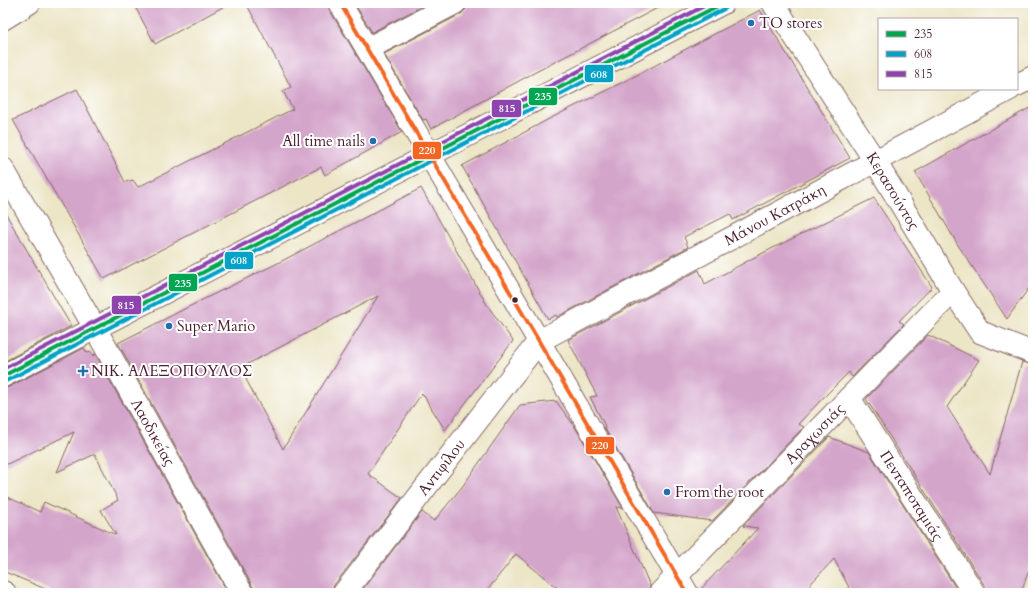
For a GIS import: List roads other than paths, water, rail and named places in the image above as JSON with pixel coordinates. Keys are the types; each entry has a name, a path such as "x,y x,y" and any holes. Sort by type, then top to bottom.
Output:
{"street":[{"path":"3,18 29,3"},
{"path":"340,3 682,584"},
{"path":"367,49 455,3"},
{"path":"3,376 723,3"},
{"name":"Κερασούντος","path":"773,3 875,162 953,291 980,332 1033,353"},
{"path":"1018,84 1033,77"},
{"name":"Μάνου Κατράκη","path":"539,341 1008,90"},
{"name":"Λαοδικείας","path":"3,169 96,328 242,593"},
{"name":"Αραχωσιάς","path":"660,593 682,584 849,398 953,291"},
{"name":"Αντιφίλου","path":"344,593 539,341"},
{"name":"Πενταποταμιάς","path":"849,398 974,593"}],"place":[{"name":"TO stores","path":"751,23"},
{"name":"All time nails","path":"373,141"},
{"name":"Super Mario","path":"169,326"},
{"name":"ΝΙΚ. ΑΛΕΞΟΠΟΥΛΟΣ","path":"83,371"},
{"name":"From the root","path":"667,492"}]}
